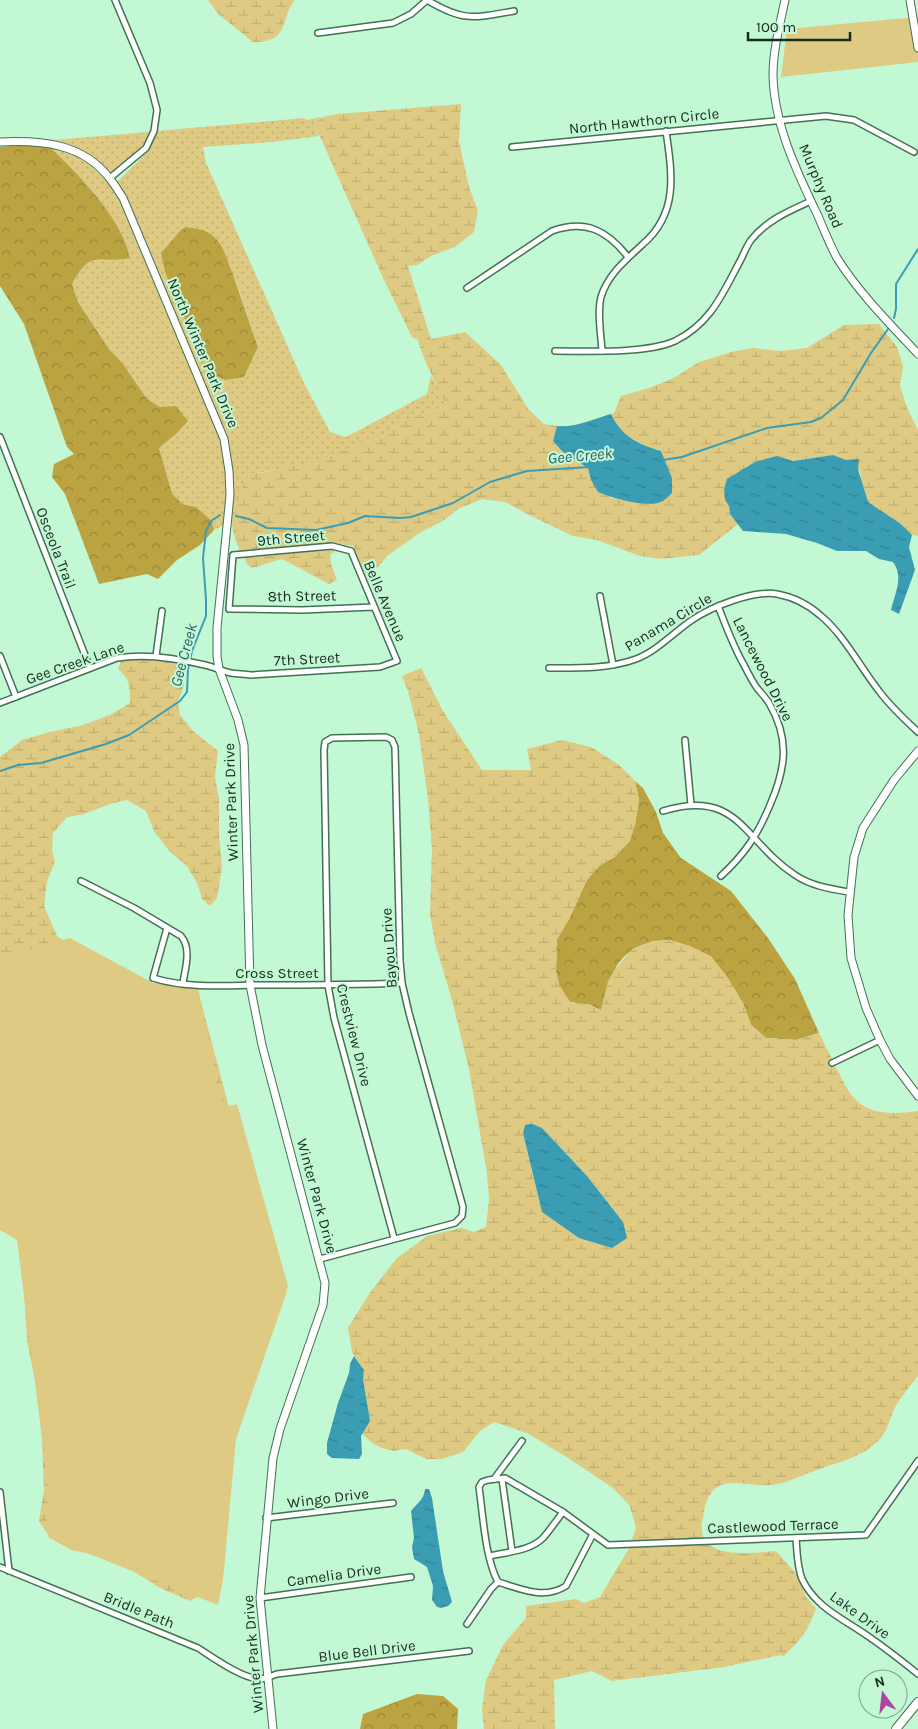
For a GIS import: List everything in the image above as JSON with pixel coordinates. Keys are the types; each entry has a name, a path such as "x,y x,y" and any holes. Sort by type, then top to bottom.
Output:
{"main road":[{"path":"896,1729 918,1702"}],"street":[{"path":"110,178 146,148 154,131 157,110 150,83 115,0"},
{"path":"318,33 393,23 412,14 427,0 444,10 462,17 475,18 514,11"},
{"name":"Murphy Road","path":"785,0 773,74 778,120 811,201 837,257 852,278 918,354"},
{"path":"910,0 918,48"},
{"name":"North Hawthorn Circle","path":"512,146 826,116 854,120 914,152"},
{"path":"602,351 601,298 609,279 628,257 655,233 669,205 672,170 666,131"},
{"name":"North Winter Park Drive","path":"0,142 52,143 77,152 98,166 110,178 123,198 224,439 230,471 230,495 217,628 219,669"},
{"path":"555,352 646,348 675,341 686,335 707,319 723,294 750,242 759,231 781,214 811,201"},
{"path":"467,288 552,231 563,227 578,225 589,227 610,238 619,245 628,257"},
{"name":"Osceola Trail","path":"0,437 90,668"},
{"name":"9th Street","path":"229,609 233,555 332,546 351,551"},
{"name":"Belle Avenue","path":"351,551 397,661"},
{"name":"Panama Circle","path":"549,668 613,665 636,659 658,646 693,619 718,606 765,593 777,594 796,600 809,607 831,625 880,692 918,732"},
{"path":"600,596 613,665"},
{"name":"Lancewood Drive","path":"718,606 743,664 768,702 777,720 783,739 784,752 783,769 776,791 754,839 738,861 721,876"},
{"name":"8th Street","path":"229,609 302,610 374,607"},
{"path":"156,656 162,611"},
{"name":"Gee Creek Lane","path":"0,703 117,658 134,655 156,656 219,669"},
{"path":"0,656 16,697"},
{"name":"7th Street","path":"219,669 232,673 251,675 380,668 397,661"},
{"name":"Winter Park Drive","path":"219,669 238,720 244,745 250,985 262,1045 325,1284 323,1305 276,1440 273,1458 260,1598 273,1729"},
{"name":"Bayou Drive","path":"325,742 332,738 386,737 392,740 395,747 402,983 408,1013 463,1207 462,1216 454,1223 394,1238"},
{"path":"685,740 691,805"},
{"name":"Crestview Drive","path":"325,742 328,985 334,1018 394,1238"},
{"path":"918,751 894,780 863,828 854,857 849,892 848,936 851,958 866,1008 880,1040 897,1070 918,1096"},
{"path":"663,811 691,805 723,810 738,820 754,839 796,876 818,886 849,892"},
{"path":"81,881 134,908 181,936 185,941 187,949 183,983"},
{"name":"Cross Street","path":"167,928 153,978 168,982 250,985 402,983"},
{"path":"832,1063 880,1040"},
{"path":"320,1260 394,1238"},
{"path":"522,1441 494,1479 482,1482 479,1487 484,1532 493,1573 498,1582 526,1591 543,1593 559,1590 566,1586 593,1534"},
{"name":"Castlewood Terrace","path":"494,1479 505,1478 563,1512 608,1545 796,1538 866,1535 918,1461"},
{"path":"502,1479 512,1552"},
{"path":"0,1492 9,1571"},
{"name":"Wingo Drive","path":"266,1518 393,1503"},
{"path":"490,1556 512,1552 533,1545 542,1539 563,1512"},
{"name":"Lake Drive","path":"796,1538 799,1571 809,1590 822,1605 918,1674"},
{"name":"Bridle Path","path":"0,1567 198,1648 222,1664 255,1678 267,1678"},
{"name":"Camelia Drive","path":"260,1598 411,1577"},
{"path":"467,1624 498,1582"},
{"name":"Blue Bell Drive","path":"267,1678 276,1674 469,1651"}],"green space":[{"path":"208,0 295,0 279,34 275,38 267,41 253,42 218,14"},
{"path":"918,17 918,62 781,77 787,29"},
{"path":"461,104 459,141 469,187 478,211 474,232 455,247 433,255 417,265 408,266 431,339 465,332 501,365 529,410 544,424 557,426 554,441 588,468 591,480 611,498 649,504 662,451 638,442 626,434 615,422 611,414 614,413 621,396 674,378 699,362 731,352 753,348 780,351 807,348 844,325 879,324 897,347 903,366 900,386 907,408 918,430 918,536 912,535 901,524 868,502 862,485 860,471 846,460 833,455 793,461 785,458 755,462 742,470 725,500 729,506 730,514 738,524 699,555 661,559 640,556 597,540 573,536 505,502 482,499 458,509 387,556 378,567 365,572 353,546 333,543 240,551 234,534 232,519 249,474 305,465 386,434 401,423 418,415 447,409 418,340 412,337 384,280 314,123 323,117 338,114"},
{"path":"322,117 314,123 319,136 272,142 203,147 206,163 304,383 330,432 346,437 427,394 431,376 442,394 447,409 418,415 401,423 386,434 304,466 249,474 231,522 232,480 228,438 126,197 117,182 148,151 157,131 305,118 306,120","holes":["233,275 258,347 244,377 214,374 189,328"]},
{"path":"149,132 143,145 112,175 85,154 53,140"},
{"path":"23,145 50,147 98,198 118,228 126,243 130,258 96,260 85,265 72,284 78,302 109,349 123,364 147,399 160,407 176,406 188,421 159,448 172,493 182,504 196,507 211,520 214,530 200,545 177,560 158,579 147,574 99,584 65,494 52,477 54,464 74,454 67,447 24,324 0,286 0,147"},
{"path":"50,147 62,150 91,166 106,181 120,200 221,440 226,482 225,514 224,525 214,530 211,520 196,507 182,504 172,492 159,448 176,434 187,420 147,399 123,364 109,349 78,302 72,284 86,264 98,260 120,260 130,257 126,242 109,213 86,184"},
{"path":"186,227 211,234 221,245 225,255 258,347 244,377 225,380 214,375 175,297 165,271 161,253 181,230"},
{"path":"335,551 330,555 331,564 337,580 329,584 282,559 252,568 244,558"},
{"path":"134,659 181,664 184,685 178,702 180,715 193,731 218,751 215,776 219,800 219,835 222,867 217,898 210,906 202,899 198,885 187,866 170,852 154,831 146,811 127,800 84,814 67,817 53,833 52,850 55,862 47,881 44,906 57,936 105,968 201,1002 277,1288 256,1327 206,1591 190,1601 160,1588 133,1571 99,1556 71,1550 50,1538 39,1521 44,1490 42,1438 38,1395 27,1341 22,1257 15,1233 0,1223 0,757 22,740 83,725 112,714 130,703 128,684 125,676 118,669 121,661"},
{"path":"421,668 443,711 482,770 531,770 527,749 562,740 591,747 619,765 635,781 639,800 630,841 616,856 599,866 587,880 568,921 557,939 556,972 559,985 570,1002 591,1005 601,1010 608,981 632,949 653,941 671,940 711,956 730,981 743,1003 751,1025 766,1038 796,1040 819,1033 832,1059 827,1061 830,1068 835,1066 849,1092 861,1105 876,1111 885,1112 902,1113 918,1111 918,1376 897,1404 883,1435 869,1448 853,1457 782,1483 764,1485 722,1484 711,1493 707,1500 703,1517 702,1531 706,1542 714,1548 726,1552 739,1553 776,1551 798,1576 806,1597 816,1609 809,1625 799,1640 783,1657 781,1655 724,1667 612,1681 592,1671 554,1680 555,1729 484,1729 482,1710 486,1680 503,1645 526,1618 526,1606 576,1599 584,1603 600,1597 628,1550 636,1528 630,1506 613,1488 565,1456 527,1433 494,1422 480,1431 463,1452 442,1459 426,1459 406,1449 394,1451 382,1448 372,1443 362,1434 370,1421 363,1379 364,1370 352,1352 348,1328 369,1294 396,1259 427,1236 461,1228 474,1232 486,1227 489,1199 487,1173 469,1069 452,1000 435,943 430,914 432,848 428,799 419,734 408,691 402,676","holes":["542,1128 587,1176 623,1222 542,1212 523,1133"]},
{"path":"635,781 643,788 656,812 663,833 681,858 731,891 768,938 795,979 819,1033 796,1040 766,1038 751,1025 743,1003 671,940 641,945 621,960 609,982 601,1011 591,1005 570,1002 559,985 556,972 557,939 568,921 587,880 599,866 616,856 635,825 639,800"},
{"path":"70,938 153,983 197,981 216,1085 225,1107 237,1104 288,1286 236,1439 223,1580 218,1605 49,1538 46,1520 49,1516 47,1478 17,1240 0,1230 0,957"},
{"path":"417,1694 443,1696 458,1709 457,1729 360,1729 363,1714"}],"water":[{"path":"611,414 620,428 632,439 661,451 672,478 672,493 663,501 649,504 640,503 621,500 598,492 591,480 588,468 562,451 553,441 557,426 578,424"},
{"path":"833,455 846,460 859,459 858,469 868,502 901,524 912,535 909,547 915,570 899,614 891,610 898,579 898,573 893,562 879,559 866,551 837,551 786,534 743,531 730,514 729,506 725,500 724,489 727,479 755,462 777,456 793,461"},
{"path":"532,1124 542,1128 587,1176 623,1222 627,1238 612,1248 579,1238 542,1212 523,1133 525,1125"},
{"path":"354,1356 364,1370 363,1379 370,1421 361,1436 362,1454 359,1459 332,1458 327,1454 327,1443"},
{"path":"425,1489 429,1489 432,1498 443,1571 452,1602 448,1606 441,1608 437,1607 432,1600 433,1586 427,1567 414,1559 412,1547 414,1538 411,1511 422,1499"}],"waterway":[{"name":"Gee Creek","path":"894,318 896,284 918,249"},
{"name":"Gee Creek","path":"663,460 682,457 767,428 811,422 821,418 843,400 871,353 888,329"},
{"name":"Gee Creek","path":"236,516 249,519 267,528 316,530 348,523 365,516 411,517 453,503 490,482 527,471 589,467"},
{"name":"Gee Creek","path":"0,771 18,765 41,763 106,744 129,735 180,701 187,692 188,669 192,651 206,616 203,558 206,531 211,521 220,515"}]}
